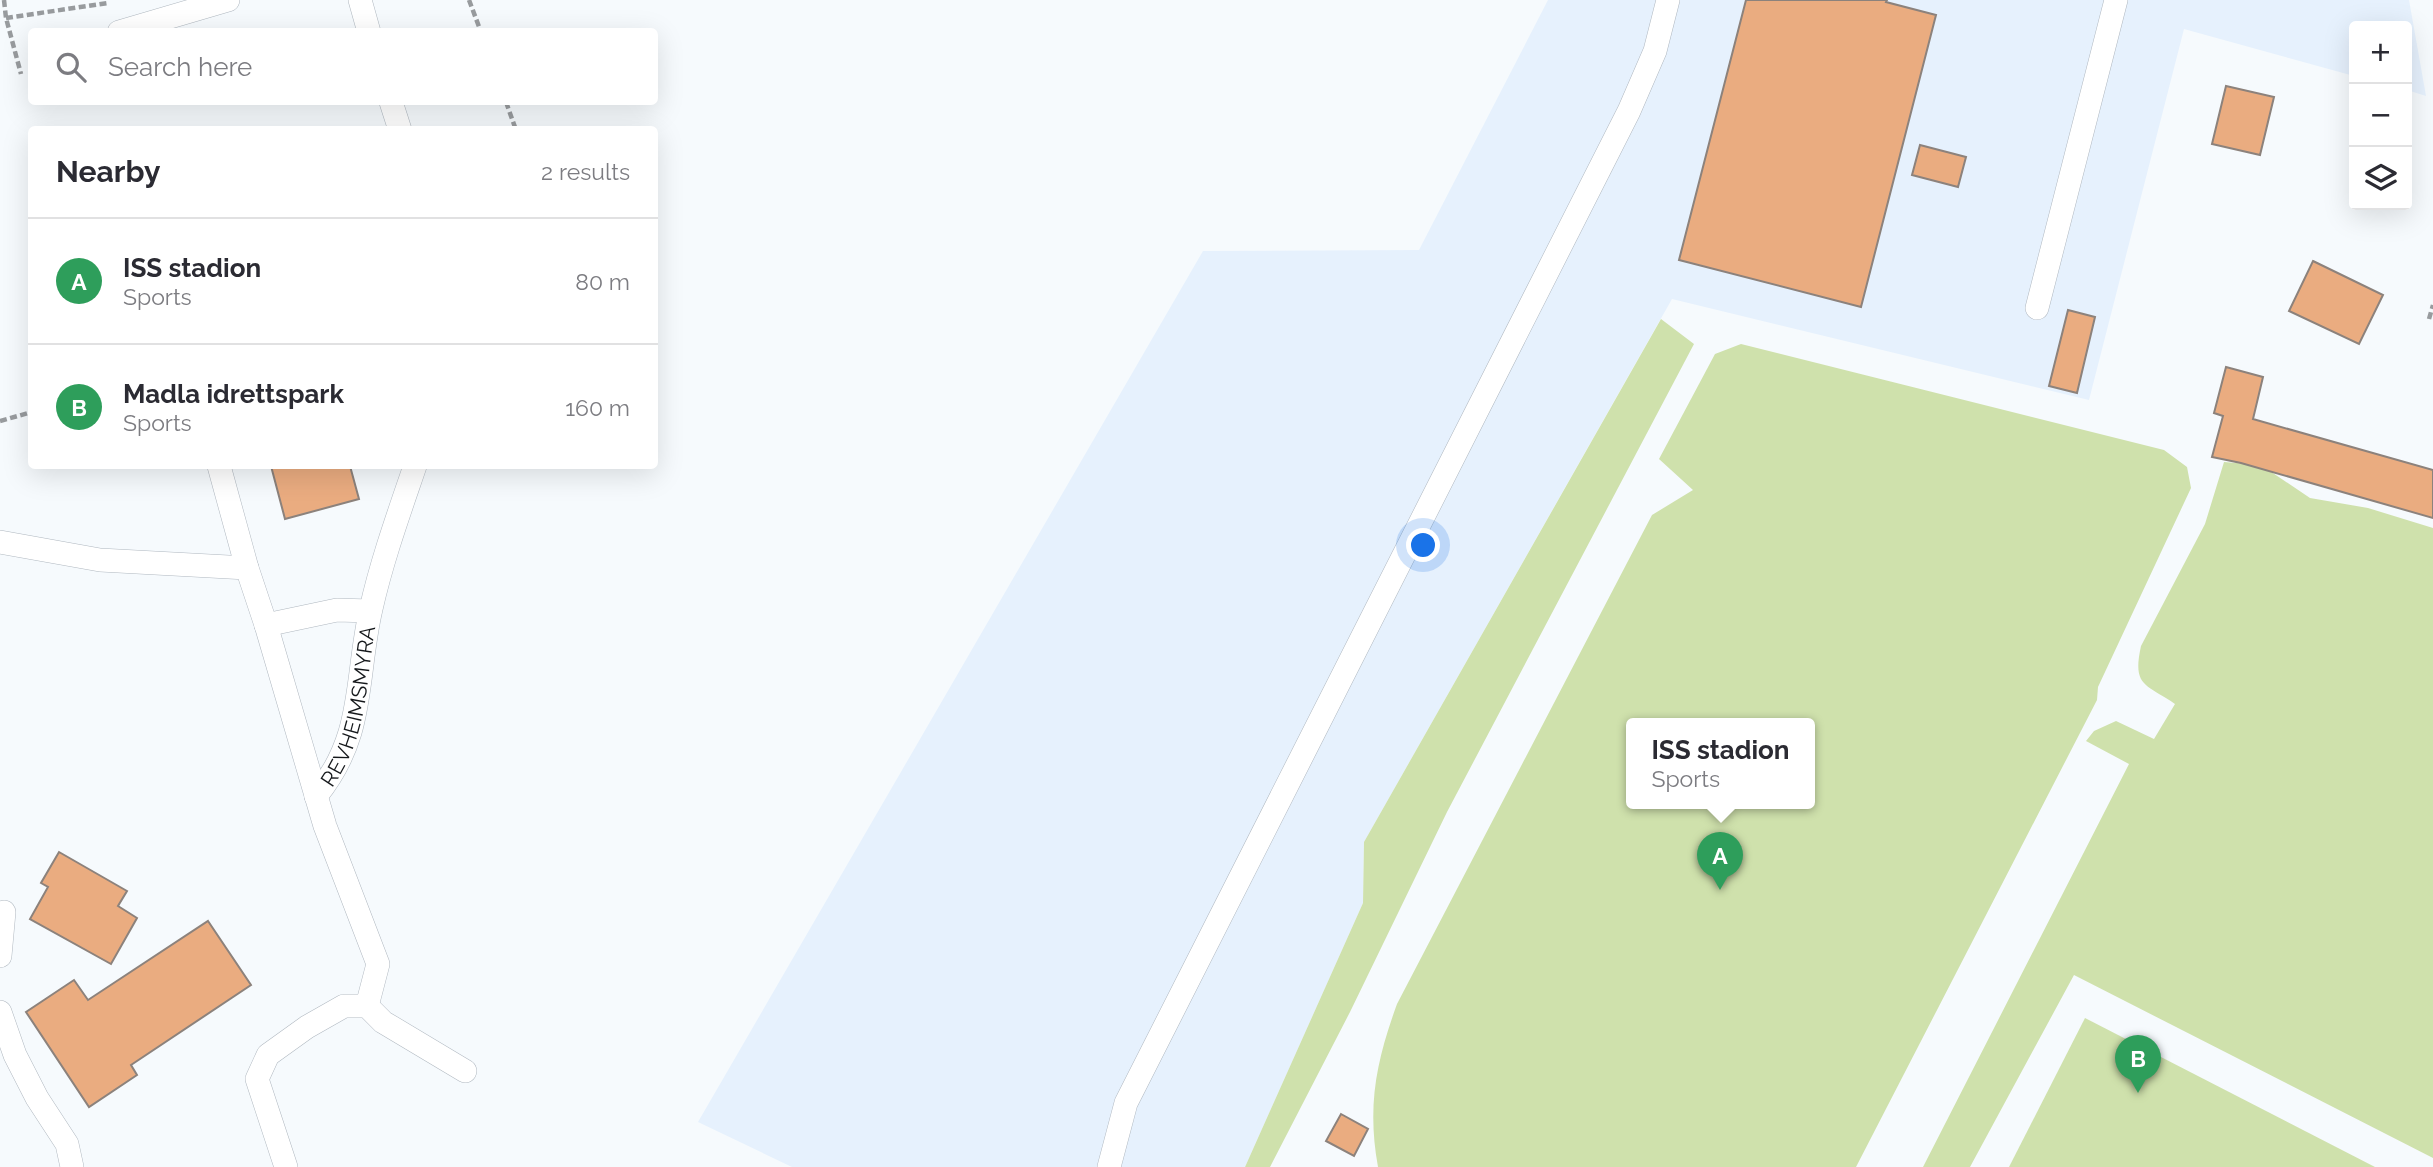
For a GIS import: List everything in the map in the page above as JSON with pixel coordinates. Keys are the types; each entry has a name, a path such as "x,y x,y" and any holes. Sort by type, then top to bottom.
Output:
{"lane":[{"path":"133,28 228,0"},
{"path":"360,0 368,28"},
{"path":"1109,1167 1126,1103 1629,111 1655,51 1668,0"},
{"path":"2037,308 2116,0"},
{"path":"392,105 399,126"},
{"path":"220,469 325,827 378,964 367,1006"},
{"name":"REVHEIMSMYRA","path":"316,796 338,765 352,726 359,699 370,611 390,538 414,469"},
{"path":"0,542 100,561 247,568"},
{"name":"REVHEIMSMYRA","path":"266,625 337,610 370,611"},
{"path":"0,956 4,912"},
{"path":"286,1167 257,1079 268,1055 307,1027 344,1006 367,1006 383,1022 466,1071"},
{"path":"0,1012 15,1055 37,1098 67,1144 72,1167"}],"path":[{"path":"4,0 21,74"},
{"path":"6,18 111,0"},
{"path":"469,0 480,28"},
{"path":"507,105 515,126"},
{"path":"2428,319 2433,306"},
{"path":"0,421 28,413"}],"shaded area":[{"path":"1548,0 2409,0 2426,96 2412,92 2412,21 2349,21 2349,75 2184,29 2089,400 1672,299 1364,842 1363,903 1245,1167 792,1167 698,1122 1203,251 1419,250"}],"green space":[{"path":"1661,319 1694,344 1447,812 1350,1012 1270,1167 1245,1167 1363,903 1364,842"},
{"path":"1741,344 2164,450 2187,467 2191,488 2098,687 2097,700 1856,1167 1378,1167 1373,1124 1376,1084 1384,1045 1397,1004 1652,515 1693,490 1659,459 1715,354"},
{"path":"2224,462 2261,465 2310,498 2368,508 2433,528 2433,1158 2074,975 1970,1167 1923,1167 2129,764 2086,741 2094,731 2116,721 2154,739 2175,704 2149,688 2140,677 2138,670 2141,646 2205,524"},
{"path":"2085,1018 2375,1167 2009,1167"}],"building":[{"path":"1746,0 1887,0 1886,2 1936,15 1861,307 1679,260"},
{"path":"2226,86 2274,97 2260,155 2212,144"},
{"path":"1920,145 1966,157 1958,187 1912,175"},
{"path":"2313,261 2383,295 2359,344 2289,311"},
{"path":"2068,310 2095,317 2077,393 2049,386"},
{"path":"2226,367 2263,377 2253,419 2433,470 2433,518 2212,457 2223,416 2214,413"},
{"path":"272,469 351,469 359,499 285,519"},
{"path":"59,852 127,891 118,906 137,918 111,964 30,919 48,887 41,883"},
{"path":"208,921 251,985 131,1065 137,1075 89,1107 26,1012 74,980 88,1000"},
{"path":"1341,1114 1368,1129 1354,1156 1326,1141"}],"place":[{"name":"ISS stadion","path":"1720,890"},
{"name":"Madla idrettspark","path":"2138,1093"}]}
